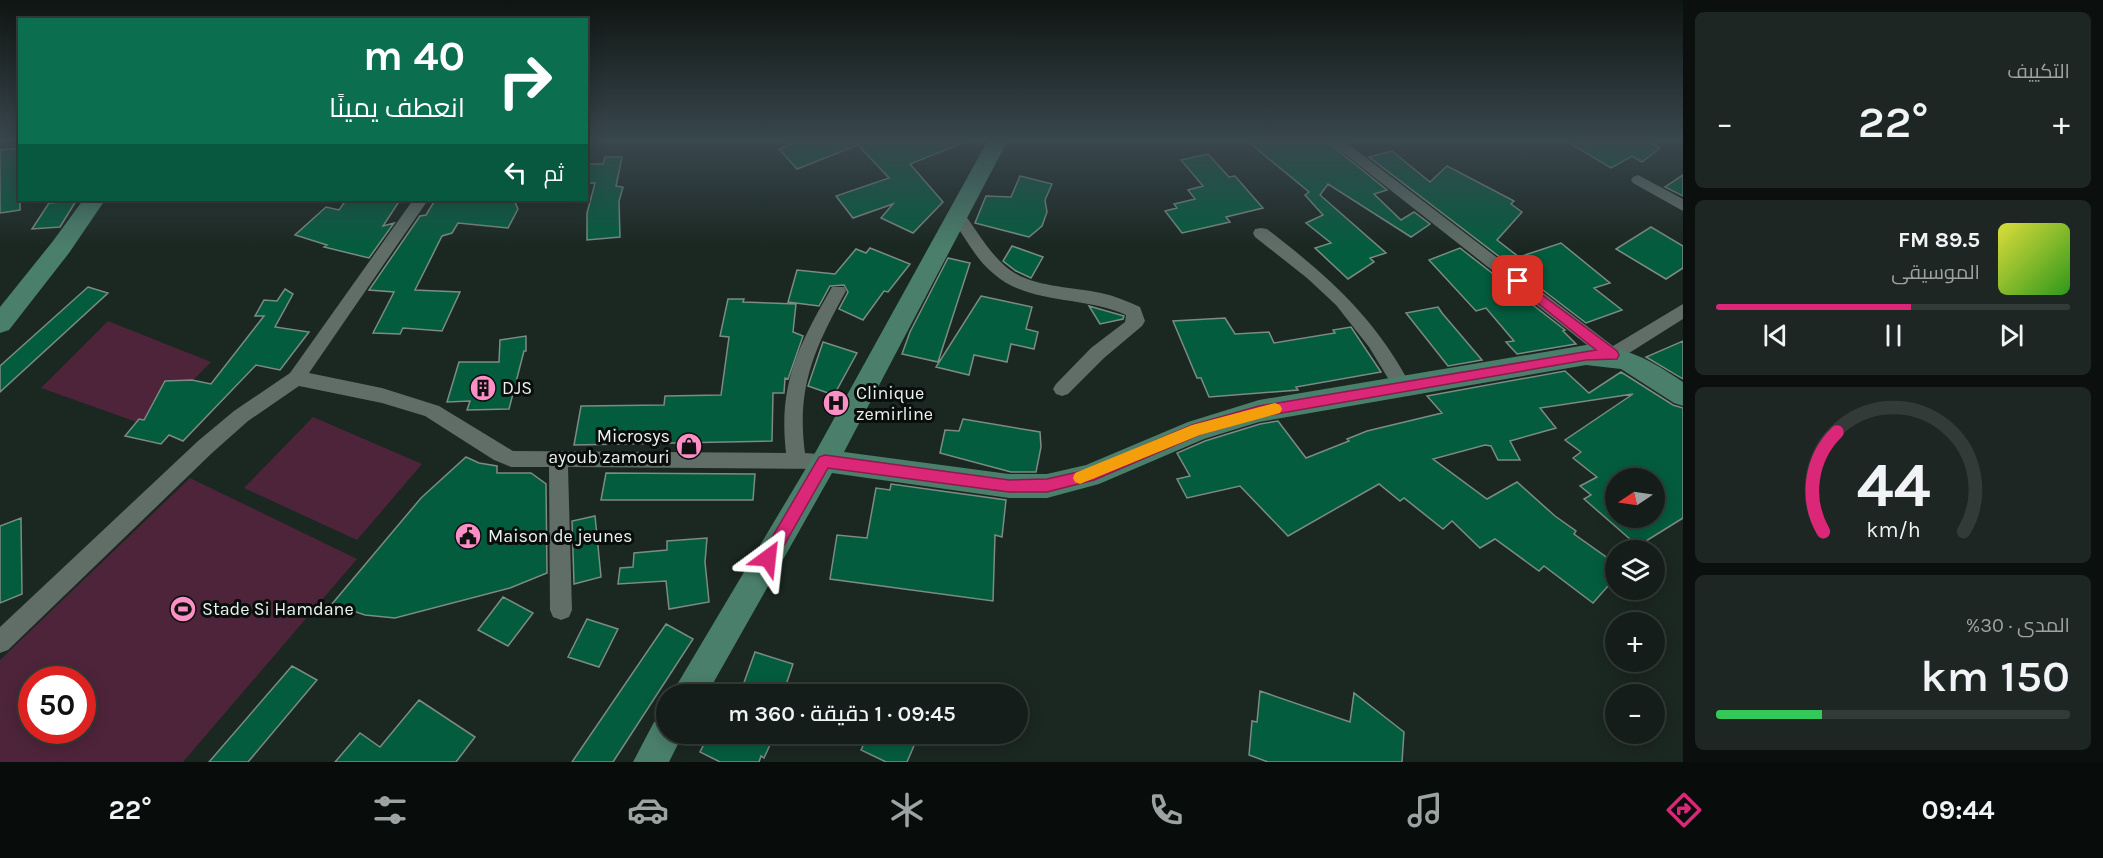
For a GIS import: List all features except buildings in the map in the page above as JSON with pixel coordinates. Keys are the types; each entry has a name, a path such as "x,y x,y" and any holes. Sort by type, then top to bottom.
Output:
{"main road":[{"path":"695,684 825,461 979,176"},
{"path":"0,324 61,247 93,201"},
{"path":"825,461 1009,486 1047,486 1089,476 1197,430 1259,411 1586,355 1612,355 1631,360 1683,396"},
{"path":"650,762 660,744"}],"street":[{"path":"1380,176 1612,355 1662,326 1683,310"},
{"path":"1638,180 1683,206"},
{"path":"0,642 205,447 241,416 296,378 419,201"},
{"path":"957,215 1001,271 1019,281 1070,294 1105,299 1134,311 1136,321 1130,328 1091,358 1078,375 1062,389"},
{"path":"1261,233 1318,277 1343,302 1390,366 1403,388"},
{"path":"796,461 792,431 793,390 808,345 838,291"},
{"path":"296,378 400,401 434,411 493,451 511,459 825,461"},
{"path":"558,458 561,610"}],"shaded area":[{"path":"108,321 211,362 148,426 41,388"},
{"path":"313,417 422,464 357,540 244,488"},
{"name":"Stade Si Hamdane","path":"190,478 357,559 183,762 0,762 0,660"}],"slow traffic":[{"path":"1080,478 1197,430 1259,411 1275,409"}],"place":[{"name":"DJS","path":"483,388"},
{"name":"Clinique zemirline","path":"836,403"},
{"name":"Microsys ayoub zamouri","path":"689,446"},
{"name":"Maison de jeunes","path":"468,536"},
{"name":"Stade Si Hamdane","path":"183,609"}],"route":[{"path":"768,558 825,461 1009,486 1047,486 1089,476 1197,430 1259,411 1586,355 1612,355 1518,281"}]}
